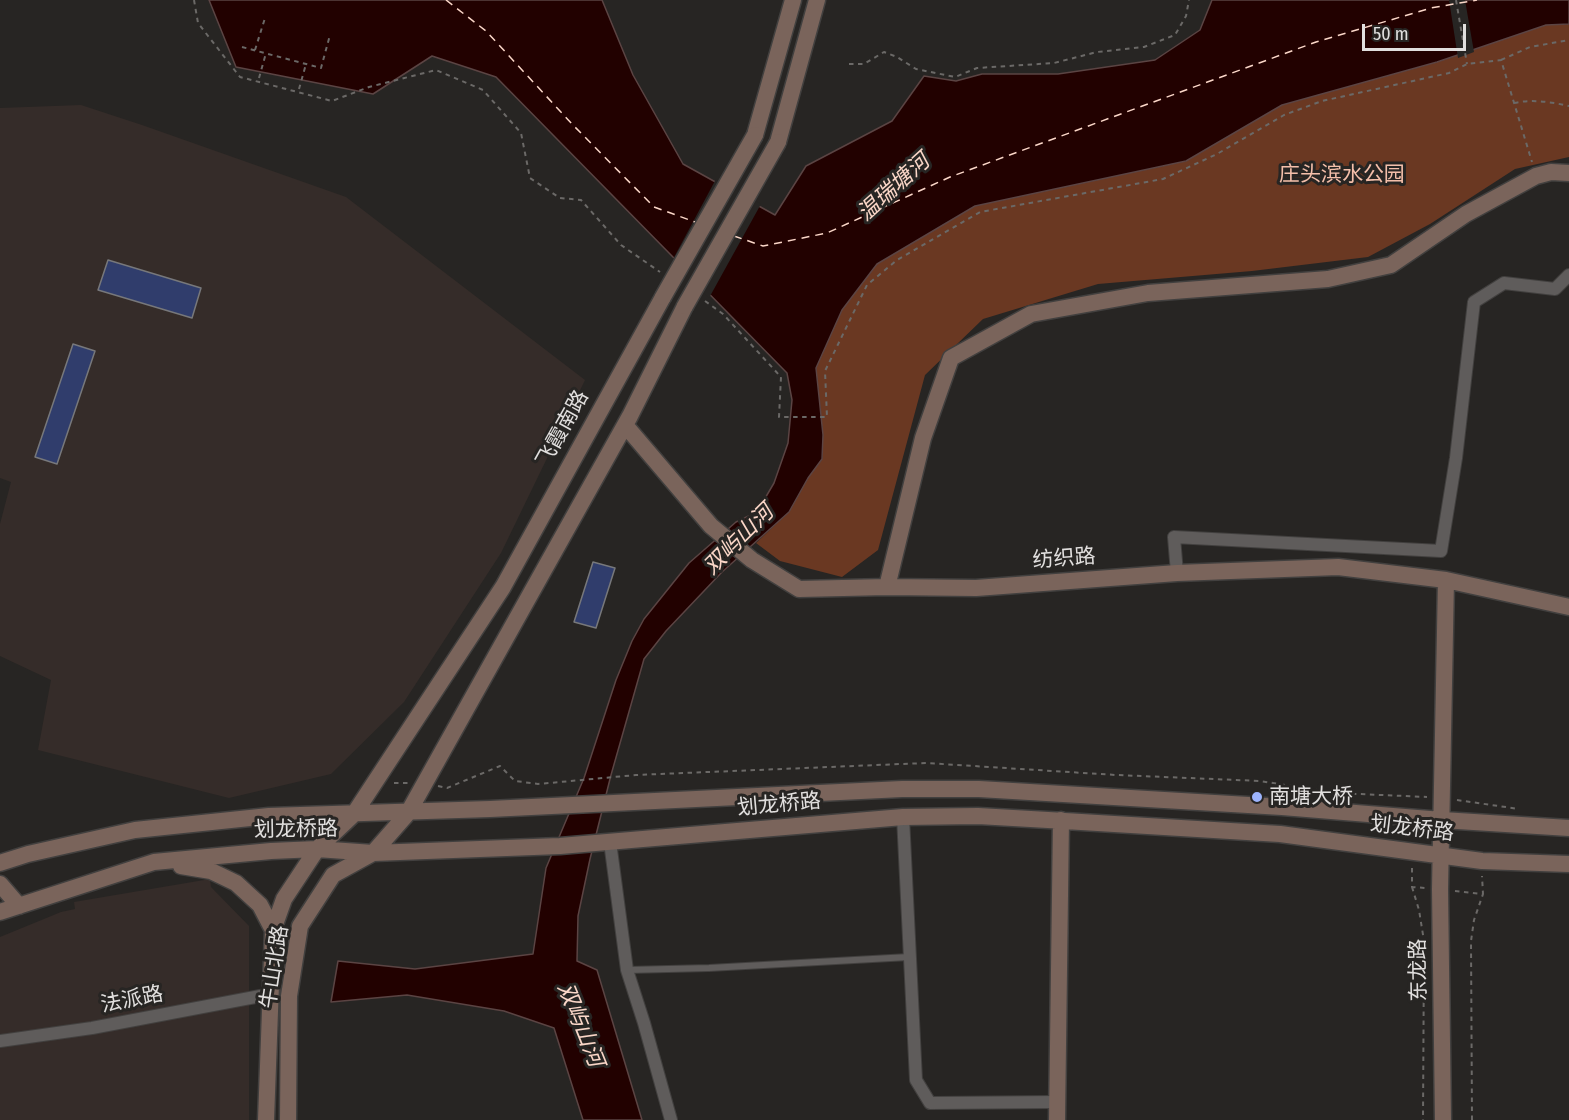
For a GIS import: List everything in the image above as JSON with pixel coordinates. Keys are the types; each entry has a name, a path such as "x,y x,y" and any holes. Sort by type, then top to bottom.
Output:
{"main road":[{"name":"飞霞南路","path":"317,849 354,814 503,587 755,135 793,0"},
{"path":"373,853 408,813 625,425 685,306 778,142 817,0"},
{"path":"887,587 923,438 951,358 1031,314 1149,293 1328,279 1391,265 1466,214 1536,176 1551,172 1569,173"},
{"name":"纺织路","path":"625,425 711,526 752,560 799,589 976,588 1177,573 1338,567 1446,580 1569,607"},
{"name":"东龙路","path":"1443,1120 1441,856 1446,580"},
{"name":"划龙桥路","path":"0,863 28,854 135,830 269,816 408,813 879,790 979,789 1282,807 1569,828"},
{"name":"划龙桥路","path":"0,912 154,862 317,849 373,853 548,847 903,817 978,816 1280,834 1482,861 1569,864"},
{"path":"1057,1120 1061,820"},
{"name":"牛山北路","path":"266,1120 273,930 284,899 317,849"},
{"name":"牛山北路","path":"288,1120 289,996 300,926 333,875 373,853"},
{"path":"154,862 211,871 236,883 260,905 273,930"},
{"path":"0,884 19,906"}],"street":[{"path":"1177,573 1174,537 1441,551 1456,458 1474,303 1504,283 1555,290 1569,275"},
{"path":"903,817 916,1080 930,1103 1057,1102"},
{"path":"610,842 627,970 671,1120"},
{"name":"法派路","path":"0,1041 92,1028 271,994"}],"lane":[{"path":"627,970 909,957"}],"path":[{"path":"849,64 864,64 884,52 916,69 955,77 977,68 1054,63 1097,52 1144,47 1175,35 1186,16 1189,0"},
{"path":"1456,0 1467,64"},
{"path":"255,50 265,18"},
{"path":"242,47 321,68 330,35"},
{"path":"1322,101 1449,73 1467,64 1501,60 1530,46 1569,40"},
{"path":"259,78 266,53"},
{"path":"1501,60 1536,176"},
{"path":"299,89 306,64"},
{"path":"1514,103 1533,101 1569,106"},
{"path":"1412,887 1419,910 1424,941 1423,1120"},
{"path":"1472,1120 1471,941 1474,920 1483,894"}],"shaded area":[{"path":"81,105 346,197 585,380 501,553 404,702 331,774 229,798 38,750 51,680 0,656 0,524 11,482 0,478 0,108"},
{"path":"210,879 211,887 249,926 249,1120 0,1120 0,937 61,912 75,909 74,902"}],"green space":[{"name":"庄头滨水公园","path":"1569,24 1569,157 1515,169 1430,224 1368,257 1252,271 1098,284 983,319 925,375 878,550 842,577 780,561 756,543 789,512 808,478 822,459 823,435 816,368 842,310 877,264 975,206 1186,161 1282,105 1437,62 1546,25"}],"water":[{"path":"209,0 602,0 633,75 683,164 775,215 806,166 892,121 924,76 956,81 982,74 1058,74 1155,60 1200,30 1212,0 1569,0 1569,24 1546,25 1437,62 1282,105 1186,161 975,206 877,264 842,310 816,368 823,435 822,459 808,478 789,512 722,572 666,631 644,659 590,859 578,916 577,961 597,970 642,1120 583,1120 554,1028 504,1011 407,995 331,1002 338,961 415,969 533,954 546,868 584,778 616,680 632,641 644,619 689,563 736,522 757,512 774,483 788,443 792,400 787,373 496,77 432,56 373,94 236,67"}],"pier":[{"path":"1449,0 1465,0 1474,52 1458,58"},
{"path":"716,179 761,204 709,298 672,261"}],"building":[{"path":"108,260 201,288 192,318 98,290"},
{"path":"73,344 95,351 57,464 35,457"},
{"path":"593,562 615,568 596,628 574,622"}],"ferry route":[{"path":"446,0 486,31 572,124 654,207 695,222"},
{"path":"734,236 763,246 827,233 950,177 1316,42 1431,8 1477,0"}],"place":[{"name":"南塘大桥","path":"1257,797"}],"water label":[{"name":"温瑞塘河","path":"894,188"},
{"name":"双屿山河","path":"739,540"},
{"name":"双屿山河","path":"580,1025"}]}
